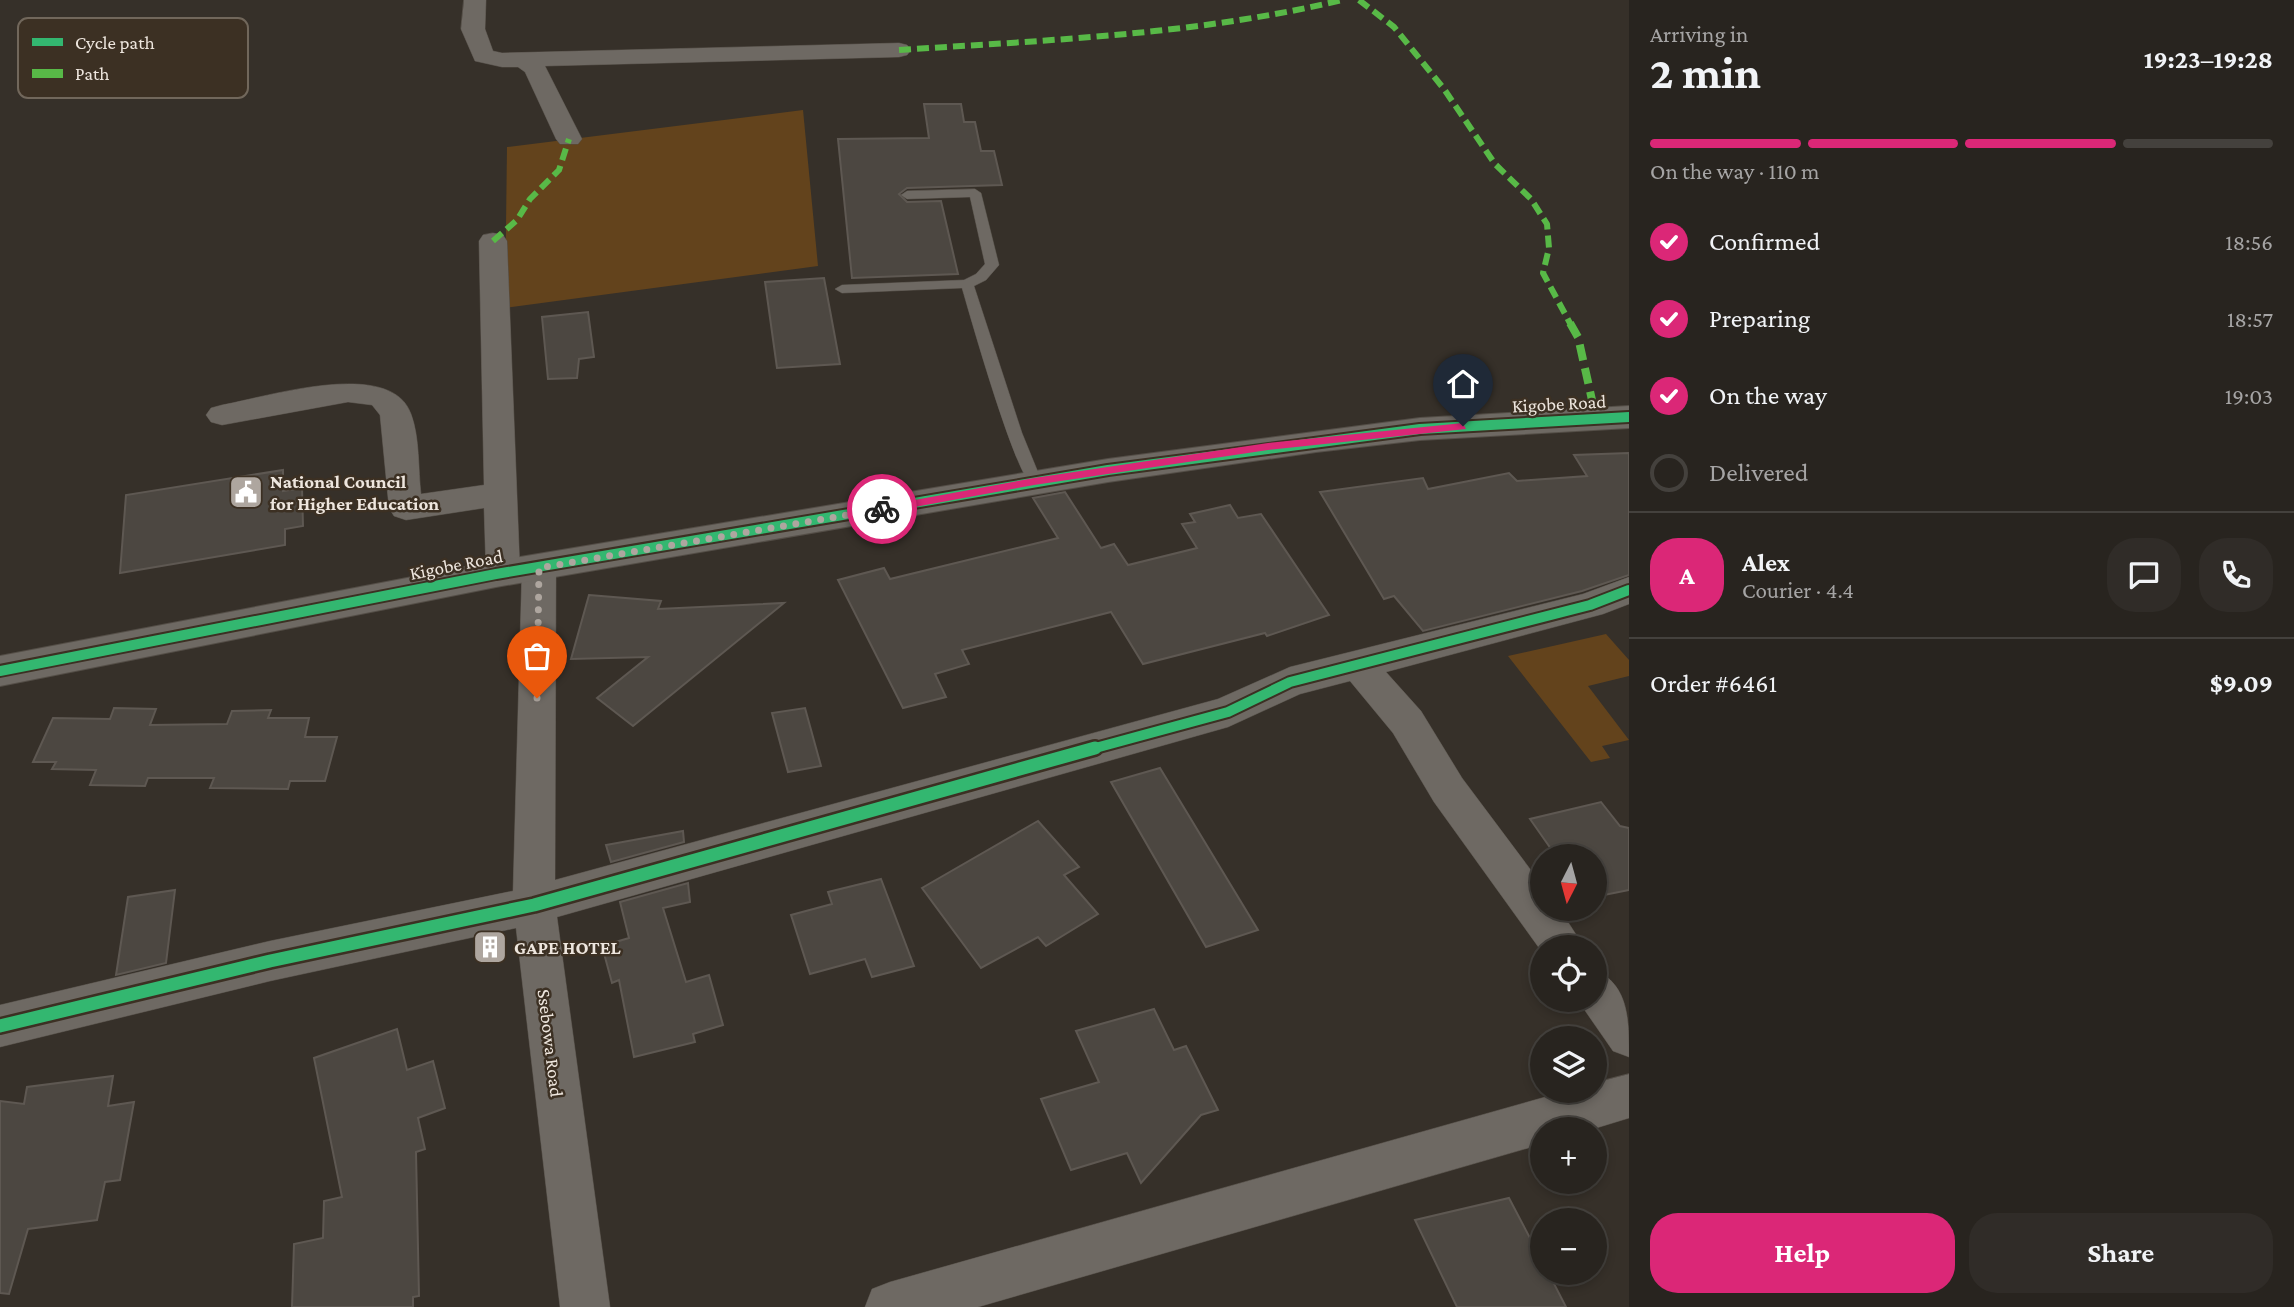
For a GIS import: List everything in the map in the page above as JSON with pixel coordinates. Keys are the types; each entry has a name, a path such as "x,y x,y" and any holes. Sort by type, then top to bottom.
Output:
{"street":[{"path":"475,0 473,29 483,56 526,61 900,50"},
{"path":"526,61 535,69 569,139"},
{"name":"Ssebowa Road","path":"493,241 497,419 503,494 521,570 534,905 585,1307"},
{"path":"222,415 348,392 368,392 383,397 391,404 396,415 406,508 503,494"},
{"name":"Kigobe Road","path":"0,671 521,570 1034,482 1268,447 1365,436 1463,426 1629,417"},
{"path":"0,1026 270,961 534,905 806,827 1228,712 1290,682 1590,605 1629,590"},
{"path":"1358,665 1407,722 1448,790 1554,935"},
{"path":"1607,1006 1629,1036"},
{"path":"891,1307 1629,1096"}],"lane":[{"path":"842,289 967,284 981,277 992,265 975,193 907,195"},
{"path":"967,284 1014,433 1034,482"}],"shaded area":[{"path":"803,110 818,266 505,308 507,147"},
{"path":"1606,634 1629,660 1629,676 1588,686 1629,740 1602,746 1610,758 1591,762 1508,656"}],"building":[{"path":"924,104 961,104 964,122 975,122 981,151 994,151 1002,185 907,188 899,194 907,202 941,201 958,274 852,278 838,139 929,138"},
{"path":"824,278 840,364 777,368 765,282"},
{"path":"588,312 594,357 579,359 577,378 548,379 542,317"},
{"path":"1629,453 1629,575 1582,591 1423,631 1394,596 1384,599 1320,492 1423,478 1428,489 1509,473 1517,481 1587,476 1574,455"},
{"path":"283,470 283,491 302,488 303,526 285,529 285,545 120,573 126,495"},
{"path":"1065,492 1101,548 1114,544 1128,565 1197,548 1182,524 1195,522 1190,514 1230,505 1238,518 1261,514 1329,615 1267,636 1265,633 1143,664 1111,612 962,650 969,664 935,674 946,697 903,708 838,580 884,568 890,579 1058,538 1033,498"},
{"path":"589,595 661,601 658,609 784,603 633,726 597,698 648,657 571,659"},
{"path":"114,708 156,709 150,725 227,724 232,711 271,710 268,718 309,718 305,737 337,737 325,781 290,781 288,789 210,788 214,778 148,778 145,786 90,785 96,770 52,769 56,762 33,762 53,718 110,719"},
{"path":"805,708 821,766 788,772 772,713"},
{"path":"1160,768 1258,930 1206,947 1111,782"},
{"path":"1601,802 1620,826 1629,828 1629,890 1607,894 1607,844 1548,844 1530,819"},
{"path":"1038,821 1079,867 1064,875 1098,914 1046,946 1038,937 981,968 922,888"},
{"path":"683,831 684,842 611,862 606,845"},
{"path":"881,879 914,966 872,977 865,959 810,974 791,915 832,904 828,892"},
{"path":"688,883 690,902 663,908 686,982 709,975 723,1025 693,1034 695,1042 634,1057 619,980 612,983 602,946 629,938 620,902"},
{"path":"175,890 166,963 116,975 128,897"},
{"path":"1154,1009 1174,1050 1186,1046 1218,1110 1201,1115 1141,1183 1127,1153 1071,1170 1041,1099 1099,1082 1076,1031"},
{"path":"397,1029 407,1070 433,1061 445,1108 418,1118 425,1149 416,1152 419,1296 413,1297 413,1307 292,1307 294,1244 323,1238 324,1201 342,1197 314,1058"},
{"path":"113,1076 108,1106 134,1102 120,1180 105,1182 97,1220 28,1229 9,1294 0,1293 0,1101 24,1104 27,1087"},
{"path":"1509,1198 1530,1238 1530,1285 1555,1285 1566,1307 1457,1307 1415,1220"}],"marked path":[{"path":"899,50 1178,30 1234,23 1342,0"},
{"path":"1359,0 1394,27 1444,89 1495,164 1531,199 1547,224 1549,248 1543,273 1578,337 1596,418"},
{"path":"493,241 517,220 530,199 559,170 569,139"}],"cycle path":[{"path":"0,671 496,574 1108,470 1212,454 1420,429 1629,417"},
{"path":"0,1026 270,961 534,905 806,827 1228,712 1290,682 1590,605 1629,590"}],"way so far":[{"path":"537,698 539,568 882,509"}],"place":[{"name":"National Council for Higher Education","path":"246,492"},
{"name":"GAPE HOTEL","path":"490,947"}],"route":[{"path":"882,509 1034,482 1268,447 1463,426"}]}
